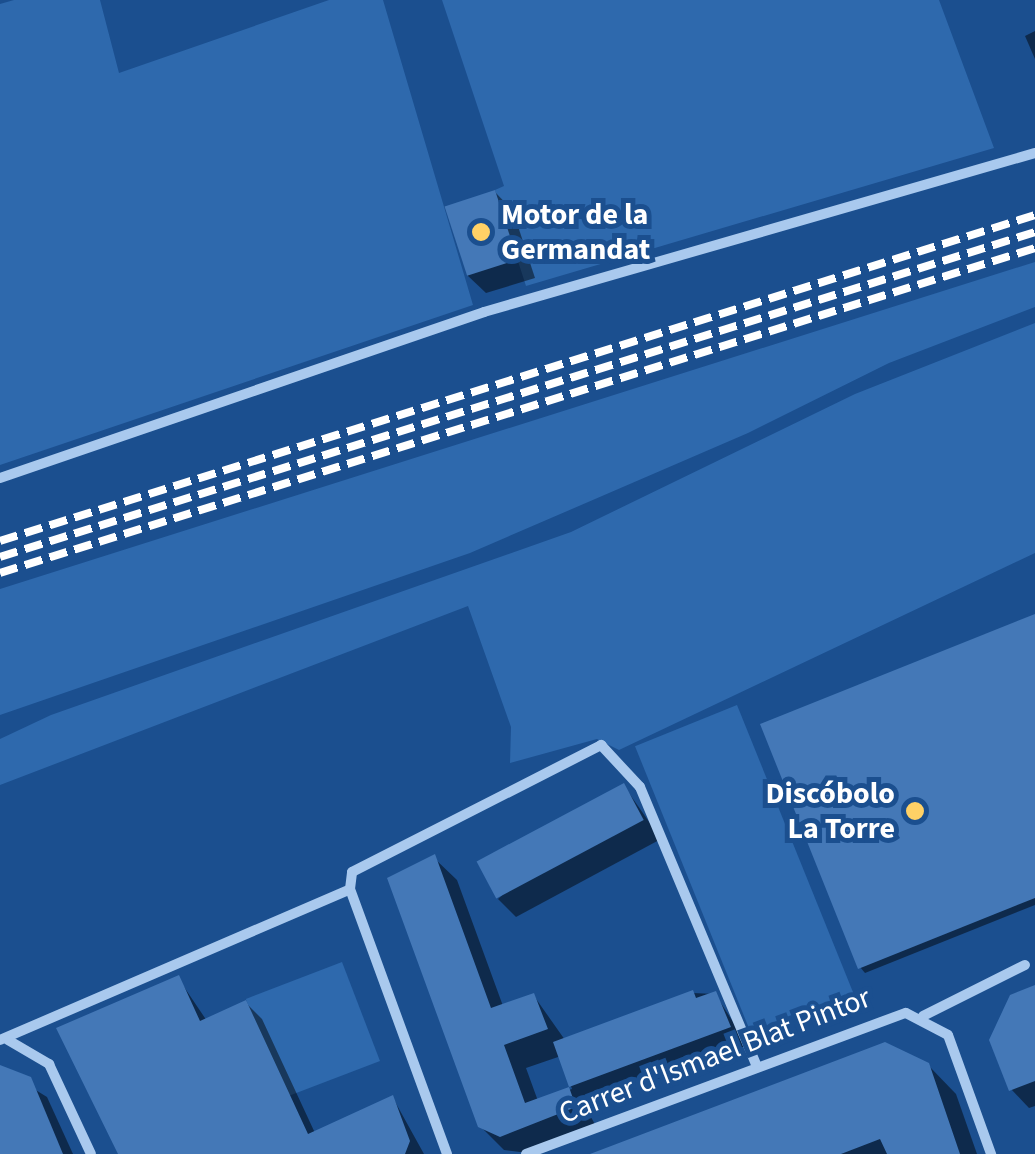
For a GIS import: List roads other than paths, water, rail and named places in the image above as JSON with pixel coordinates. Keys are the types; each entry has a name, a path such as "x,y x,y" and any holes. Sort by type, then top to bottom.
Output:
{"street":[{"path":"0,478 484,312 1035,153"},
{"path":"447,1154 350,890 359,862 601,745 640,788 756,1064"},
{"path":"4,1040 350,890"},
{"name":"Carrer d'Ismael Blat Pintor","path":"526,1154 888,1017 923,1016 1025,965"},
{"path":"923,1016 957,1055 991,1154"},
{"path":"4,1040 49,1064 91,1154"}],"railway":[{"path":"0,541 1035,215"},
{"path":"0,557 1035,232"},
{"path":"0,573 1035,248"}],"place":[{"name":"Motor de la Germandat","path":"481,232"},
{"name":"Discóbolo La Torre","path":"915,811"}]}
